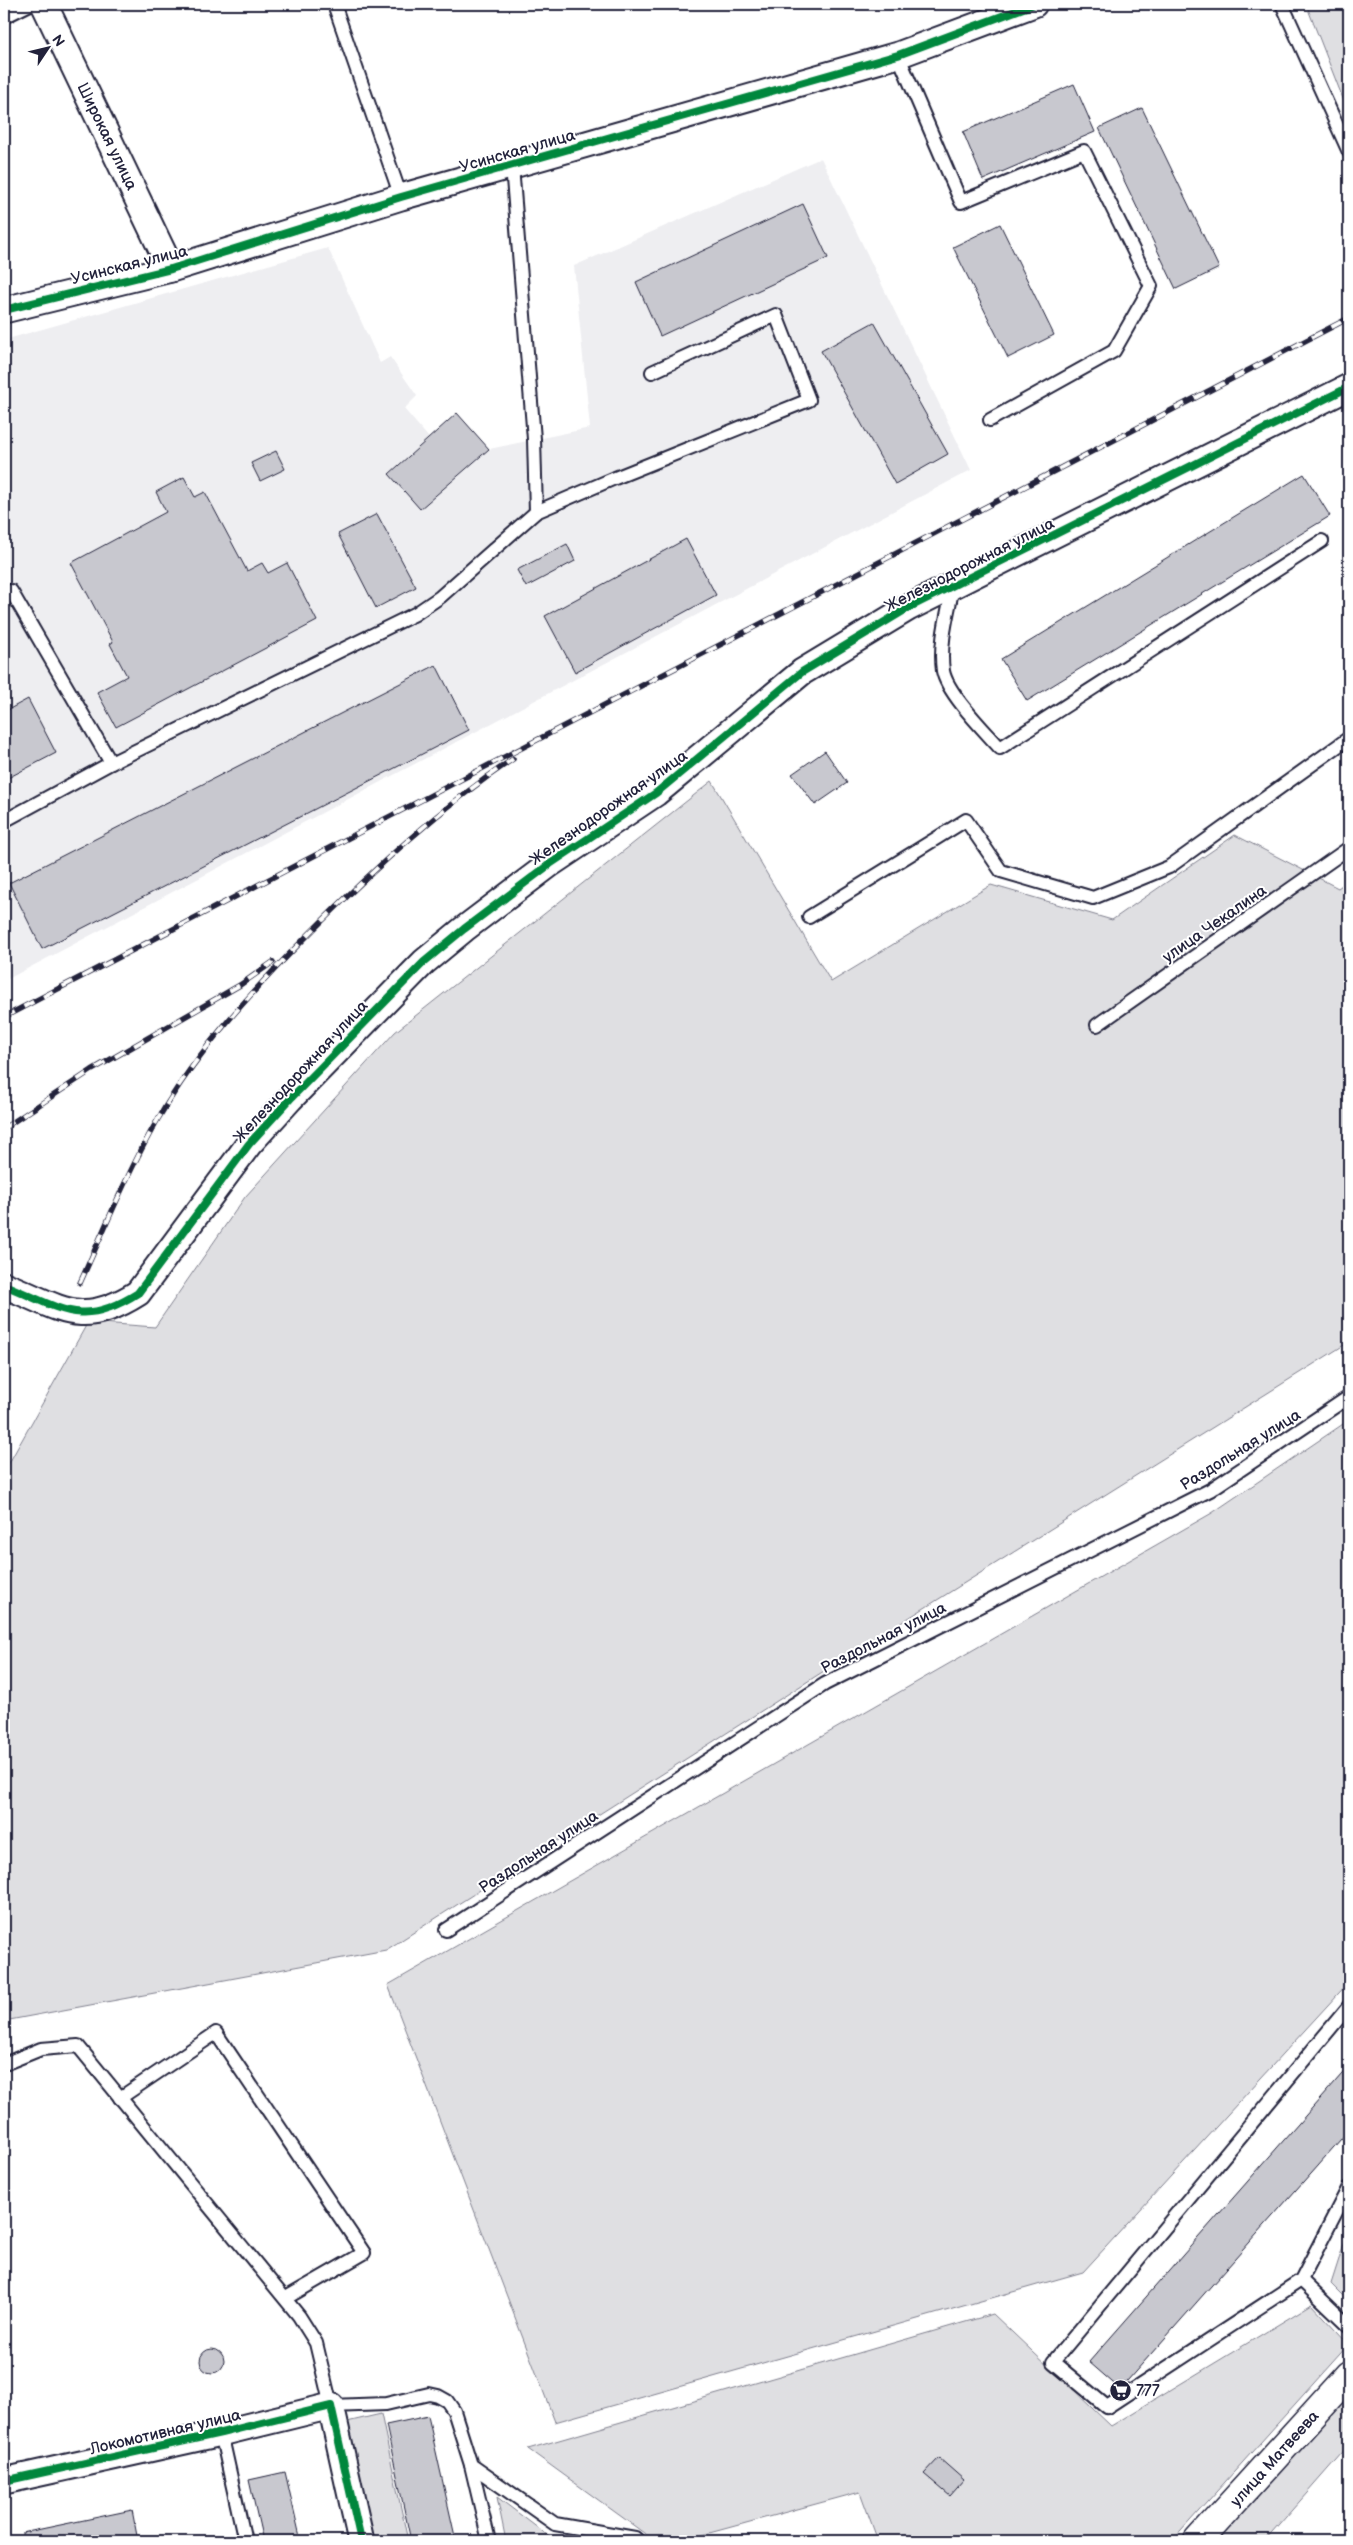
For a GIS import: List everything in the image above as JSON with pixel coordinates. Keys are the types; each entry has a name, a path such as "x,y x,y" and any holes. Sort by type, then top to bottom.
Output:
{"street":[{"name":"Широкая улица","path":"44,4 171,269"},
{"name":"Усинская улица","path":"4,310 171,269 401,197 898,56 1034,4"},
{"name":"Железнодорожная улица","path":"4,1285 66,1311 90,1314 116,1307 138,1293 249,1144 290,1098 424,962 516,890 656,793 802,672 908,608 1349,387"},
{"name":"улица Матвеева","path":"1198,2541 1349,2375"},
{"name":"Локомотивная улица","path":"4,2481 221,2433 331,2406"},
{"path":"331,2406 360,2541"}],"lane":[{"path":"4,17 30,4"},
{"path":"334,4 401,197"},
{"path":"1282,4 1349,152"},
{"path":"898,56 961,202 1084,151 1151,286 1114,351 990,420"},
{"path":"512,166 534,439 536,512"},
{"path":"4,821 111,763 415,614 440,597 536,512 809,400 776,315 652,372"},
{"path":"953,586 942,651 944,673 960,702 1000,748 1322,541"},
{"path":"4,595 11,591 111,763"},
{"path":"809,918 966,820 1002,871 1092,898 1169,867 1349,738"},
{"name":"улица Чекалина","path":"1097,1025 1349,848"},
{"name":"Раздольная улица","path":"446,1930 826,1684 1210,1490 1349,1397"},
{"path":"1349,2006 1053,2362 1107,2408 1301,2280 1349,2188"},
{"path":"120,2098 216,2032 364,2253 286,2298"},
{"path":"4,2064 40,2049 78,2046 286,2298 316,2343 331,2406 386,2404 429,2394 447,2401 454,2411 471,2465 489,2541"},
{"path":"1301,2280 1349,2326"},
{"path":"221,2433 246,2541"},
{"path":"471,2465 555,2524 635,2538 638,2541"}],"shaded area":[{"path":"1306,4 1349,4 1349,114"},
{"path":"821,158 971,470 4,981 4,340 328,248 380,363 390,357 417,396 404,409 429,438 457,413 489,449 590,428 574,266"},
{"path":"712,781 831,982 991,885 1112,920 1235,835 1338,888 1349,880 1349,1342 824,1671 386,1950 4,2021 4,1472 88,1322 155,1327 245,1197 395,1032"},
{"path":"1349,1420 1349,1982 1083,2272 555,2422 388,1985 1212,1513"},
{"path":"1349,2228 1349,2302 1331,2284"},
{"path":"1312,2304 1349,2344 1172,2541 878,2541 860,2492 680,2541 655,2541 528,2449 993,2314 1111,2426"},
{"path":"1349,2395 1349,2445 1265,2541 1212,2541"},
{"path":"381,2414 408,2541 374,2541 347,2422"},
{"path":"497,2497 555,2541 506,2541"}],"building":[{"path":"1074,84 1095,132 983,180 963,132"},
{"path":"1142,108 1219,268 1176,289 1099,128"},
{"path":"803,204 828,258 660,336 636,282"},
{"path":"1000,224 1054,335 1008,358 953,247"},
{"path":"874,322 948,454 895,484 821,351"},
{"path":"457,413 489,449 420,509 389,474"},
{"path":"276,451 285,469 260,481 251,463"},
{"path":"1304,474 1330,516 1027,701 1001,659"},
{"path":"184,477 195,497 205,492 247,571 262,563 268,573 287,563 317,621 116,727 97,692 127,676 110,644 113,642 71,563 166,512 156,492"},
{"path":"377,514 416,587 376,608 338,534"},
{"path":"686,539 716,595 575,672 545,616"},
{"path":"567,544 575,561 526,587 517,570"},
{"path":"436,665 469,730 42,949 9,883"},
{"path":"28,699 56,753 4,780 4,712"},
{"path":"825,751 847,783 815,805 792,774"},
{"path":"1349,2066 1349,2130 1120,2389 1089,2362"},
{"path":"212,2349 217,2350 223,2356 223,2366 217,2372 212,2373 207,2372 201,2366 200,2361 201,2356 207,2350"},
{"path":"428,2416 456,2541 411,2541 386,2425"},
{"path":"939,2458 964,2480 950,2496 924,2474"},
{"path":"285,2472 301,2541 263,2541 249,2480"},
{"path":"132,2510 138,2541 22,2541 22,2533"}],"railway":[{"path":"4,1017 1349,318"},
{"path":"80,1283 127,1179 158,1119 191,1068 229,1020 291,952 384,862 434,818 513,759"},
{"path":"4,1128 92,1070 240,985 273,962"}],"cycle path":[{"path":"4,310 171,269 401,197 898,55 1034,4"},
{"path":"4,1285 56,1307 85,1313 118,1304 138,1293 249,1144 290,1099 424,962 550,864 656,793 802,672 908,608 1349,387"},
{"path":"4,2481 221,2433 331,2406 361,2541"}],"place":[{"name":"777","path":"1120,2390"}]}
